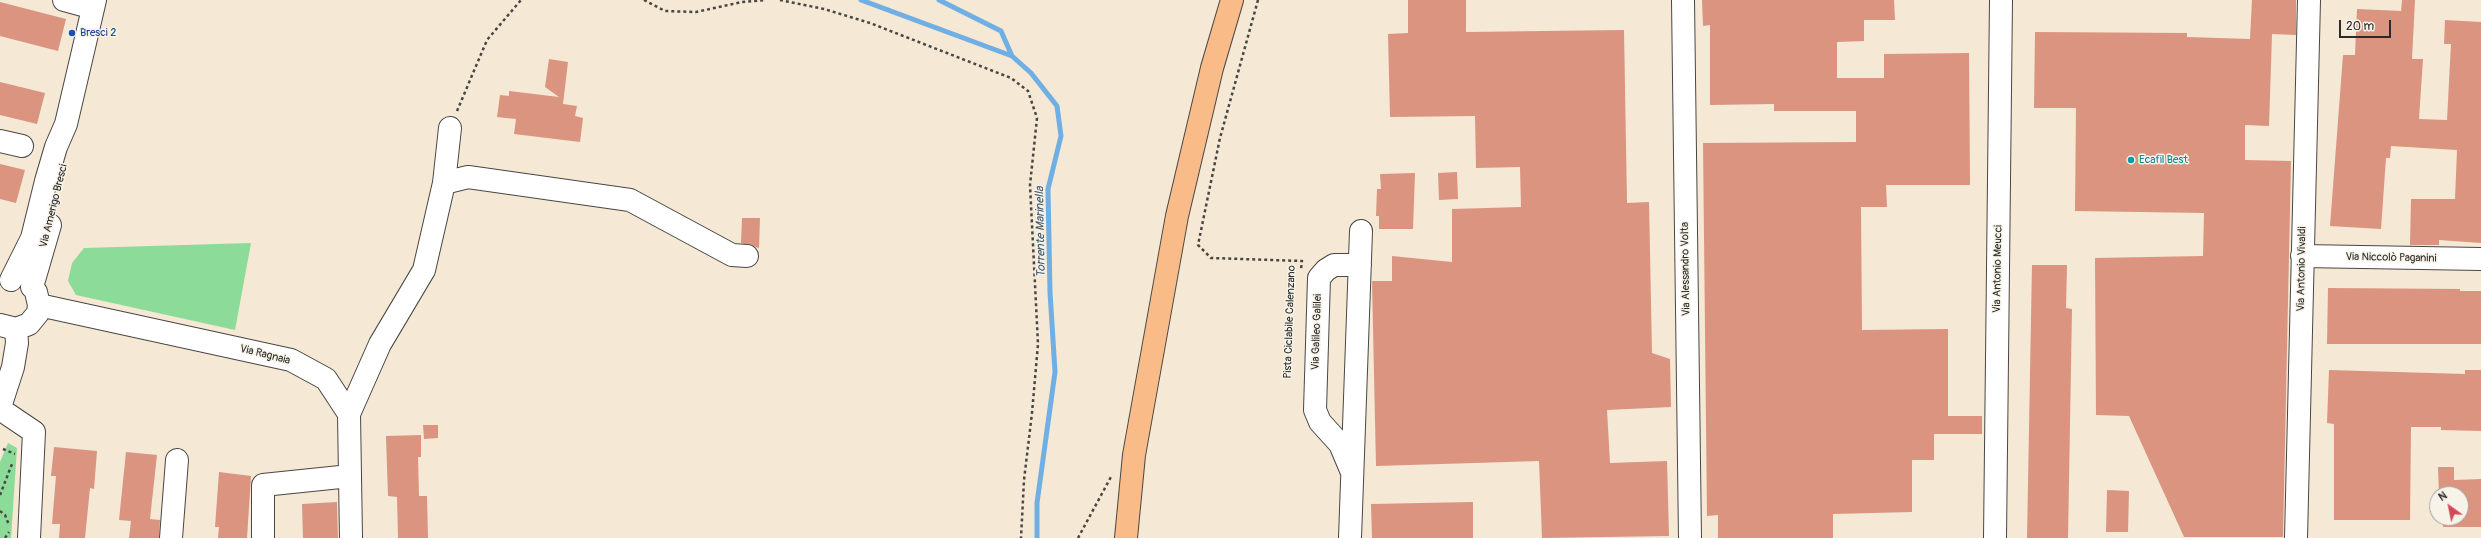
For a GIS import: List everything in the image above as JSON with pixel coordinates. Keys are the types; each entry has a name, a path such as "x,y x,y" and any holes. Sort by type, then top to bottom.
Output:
{"main road":[{"path":"1126,538 1134,455 1177,216 1212,68 1232,0"}],"street":[{"path":"64,0 94,4"},
{"name":"Via Alessandro Volta","path":"1683,0 1690,538"},
{"name":"Via Antonio Meucci","path":"1995,538 2001,0"},
{"name":"Via Antonio Vivaldi","path":"2296,538 2309,0"},
{"name":"Via Amerigo Bresci","path":"5,282 32,238 50,167 66,124 94,4"},
{"name":"Via Amerigo Bresci","path":"0,408 13,367 17,344 8,327 30,324 38,312 35,296 46,241 64,170 68,145 66,124"},
{"path":"351,538 349,424 380,344 424,270 444,183 450,128"},
{"path":"0,141 22,146"},
{"path":"444,183 468,177 630,200 732,255 747,256"},
{"name":"Via Galileo Galilei","path":"1350,538 1361,231"},
{"name":"Via Niccolò Paganini","path":"2302,256 2481,259"},
{"name":"Via Galileo Galilei","path":"1353,475 1340,444 1320,422 1315,410 1319,278 1326,270 1334,266 1360,265"},
{"name":"Via Amerigo Bresci","path":"5,282 26,282 35,296"},
{"name":"Via Ragnaia","path":"35,296 291,360 326,379 349,424"},
{"path":"0,408 34,432 29,538"},
{"path":"1327,429 1344,429 1355,418"},
{"path":"171,538 177,460"},
{"path":"263,538 263,485 350,476"}],"path":[{"path":"450,128 487,40 522,0"},
{"path":"644,0 665,12 696,12 742,2 766,0"},
{"path":"780,0 824,9 870,23 1012,78 1028,91 1037,118 1030,185 1038,344 1024,480 1021,538"},
{"name":"Pista Ciclabile Calenzano","path":"1258,0 1220,138 1198,245 1211,258 1302,261 1301,276"},
{"path":"0,495 16,455 3,449"},
{"path":"1078,538 1117,466 1134,455"},
{"path":"0,511 5,515 9,526 5,538"}],"green space":[{"path":"251,243 235,330 76,295 68,281 72,263 84,248"},
{"path":"8,443 17,448 11,538 0,538 0,462"}],"building":[{"path":"1408,0 1466,0 1466,32 1624,30 1627,203 1649,202 1652,353 1670,359 1671,407 1607,410 1610,463 1667,461 1669,536 1542,538 1539,461 1376,466 1372,281 1392,281 1392,256 1452,262 1452,209 1521,207 1520,167 1476,168 1475,116 1390,117 1388,34 1408,33"},
{"path":"1702,0 1894,0 1895,20 1864,20 1864,41 1837,42 1837,78 1884,78 1884,54 1969,53 1970,185 1886,185 1887,207 1861,207 1862,330 1948,329 1948,416 1982,416 1982,434 1934,434 1934,460 1912,460 1912,512 1833,514 1833,538 1718,538 1718,515 1707,516 1703,143 1856,142 1856,111 1774,111 1774,104 1710,105 1710,25 1703,26"},
{"path":"2252,0 2296,0 2296,35 2272,34 2269,126 2245,125 2245,160 2291,161 2283,537 2184,537 2129,416 2096,415 2095,258 2203,256 2204,213 2075,211 2076,108 2034,108 2035,32 2187,33 2187,37 2250,39"},
{"path":"2402,0 2415,0 2412,59 2423,59 2419,119 2447,120 2451,44 2444,44 2445,20 2481,22 2481,243 2439,240 2439,245 2410,245 2411,199 2455,199 2457,150 2391,146 2390,158 2386,158 2381,229 2330,226 2343,55 2355,55 2357,9 2401,11"},
{"path":"0,2 66,19 58,51 0,36"},
{"path":"549,59 568,62 563,104 577,106 575,116 583,118 580,142 514,134 516,119 497,117 500,95 509,96 509,91 559,97 545,87"},
{"path":"0,82 45,93 37,124 0,115"},
{"path":"0,164 25,170 16,203 0,199"},
{"path":"1457,172 1458,199 1439,200 1438,173"},
{"path":"1415,173 1413,229 1379,229 1379,216 1376,216 1377,189 1381,189 1380,174"},
{"path":"742,218 760,218 759,248 741,243"},
{"path":"2032,265 2067,265 2066,308 2072,309 2068,538 2027,538"},
{"path":"2328,288 2460,289 2460,291 2481,291 2481,344 2327,344"},
{"path":"2329,370 2465,374 2465,370 2481,370 2481,431 2441,430 2441,427 2411,427 2410,520 2334,520 2334,424 2327,423"},
{"path":"423,425 438,425 438,438 424,439"},
{"path":"421,435 421,457 418,457 419,496 427,496 428,538 398,538 397,497 388,496 386,436"},
{"path":"54,447 97,451 94,489 90,488 85,538 59,538 60,524 52,524 56,476 51,476"},
{"path":"126,452 157,455 150,519 160,520 159,538 129,538 131,521 119,520"},
{"path":"2438,467 2454,467 2454,480 2481,479 2481,527 2443,527 2469,526 2469,486 2439,486"},
{"path":"219,472 251,476 247,538 218,538 219,527 215,527"},
{"path":"2107,490 2129,491 2128,532 2106,532"},
{"path":"337,502 338,538 303,538 302,504"},
{"path":"1473,502 1473,538 1372,538 1371,504"}],"waterway":[{"name":"Torrente Marinella","path":"861,0 1012,56 1031,73 1057,106 1061,136 1048,189 1050,292 1055,372 1037,503 1037,538"},
{"path":"939,0 1001,31 1012,56"}],"place":[{"name":"Bresci 2","path":"72,33"},
{"name":"Ecafil Best","path":"2131,160"}]}
